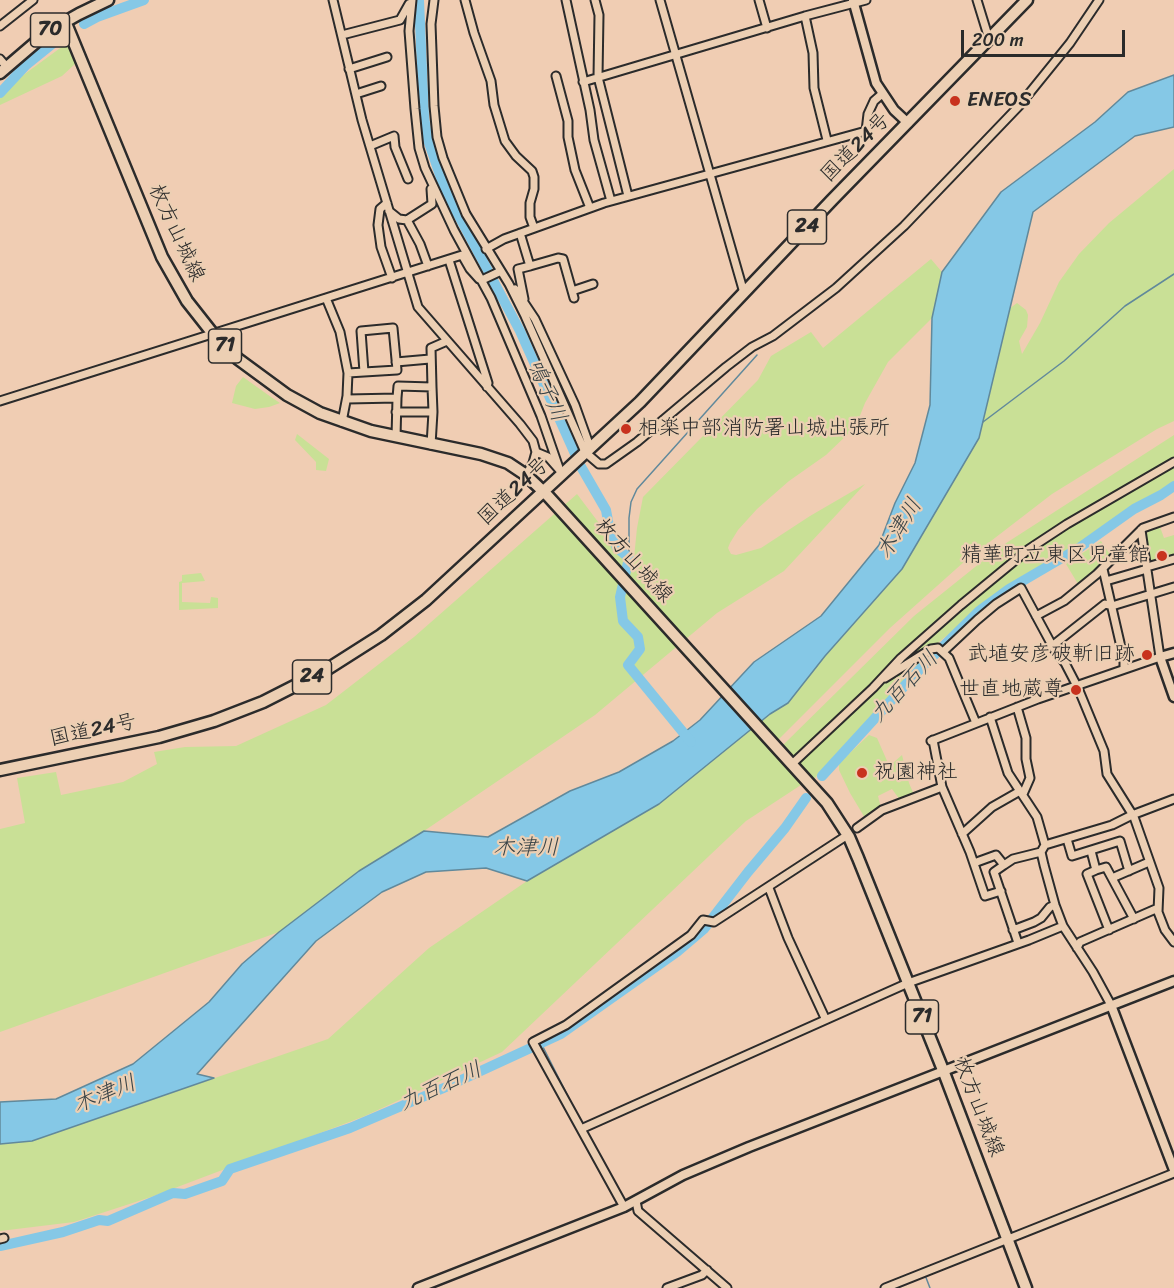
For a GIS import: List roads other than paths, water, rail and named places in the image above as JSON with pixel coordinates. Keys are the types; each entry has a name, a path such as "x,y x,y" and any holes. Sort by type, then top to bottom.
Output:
{"main road":[{"name":"70","path":"2,66 65,21 108,0"},
{"name":"国道24号","path":"0,770 159,737 214,721 263,702 316,675 381,635 426,600 545,493 562,471 639,402 1027,0"},
{"name":"枚方山城線","path":"65,21 162,257 188,301 213,334 238,359 287,395 310,408 342,422 396,437 481,454 508,463 526,475 545,493 826,803 849,837 943,1070 1026,1288"}],"street":[{"path":"0,26 32,0"},
{"path":"333,0 370,146 418,307 533,441 536,452 526,475"},
{"path":"434,0 431,24 437,137 443,158 465,214 508,284 588,450 599,464 606,464 617,458 726,367 752,347 773,336 836,288 904,226 1012,113 1070,43 1099,0"},
{"path":"465,0 491,81 494,105 505,141 534,177 530,217 534,228"},
{"path":"566,0 598,158 611,201"},
{"path":"595,0 599,15 598,77 628,196"},
{"path":"660,0 744,293"},
{"path":"759,0 767,28"},
{"path":"583,82 854,1 866,0"},
{"path":"977,0 989,39"},
{"path":"342,34 400,20 411,1"},
{"path":"411,1 409,31 421,156 431,185 483,280 562,471"},
{"path":"854,1 870,66 882,94 908,123"},
{"path":"805,16 813,53 814,88 826,140"},
{"path":"350,69 387,57"},
{"path":"556,76 575,170 590,208"},
{"path":"356,94 381,86"},
{"path":"486,249 520,233 611,201 710,175 826,140 866,131 868,114 874,101 882,94"},
{"path":"370,146 394,136 395,147 408,179"},
{"path":"388,207 399,219 407,220 432,204 431,185"},
{"path":"388,207 380,209 378,225 381,247 392,278"},
{"path":"407,220 420,244 428,266"},
{"path":"520,233 530,266"},
{"path":"0,401 462,255 475,276 483,280"},
{"path":"524,300 518,269 558,258 563,260 573,295 593,284"},
{"path":"449,260 488,383 487,387"},
{"path":"483,280 500,272"},
{"path":"508,284 524,300 574,405 588,450"},
{"path":"326,298 340,332 348,374 342,422"},
{"path":"348,374 397,370 393,328 361,331 364,372"},
{"path":"431,445 433,412 430,348 447,341"},
{"path":"396,362 430,359"},
{"path":"396,437 398,386 432,387"},
{"path":"346,399 397,398"},
{"path":"396,412 433,412"},
{"path":"536,452 548,457 562,471"},
{"path":"791,763 879,681 900,658 1029,549 1067,524 1174,462"},
{"path":"1036,616 1064,601 1103,569 1141,531 1174,517"},
{"path":"1141,531 1160,657 1174,697"},
{"path":"1106,581 1174,559"},
{"path":"1103,569 1125,660 1124,669"},
{"path":"1052,646 1105,604 1112,606 1174,587"},
{"path":"944,651 983,615 1021,588 1052,646 1065,663 1104,751 1107,774 1132,815 1160,888 1158,908 1165,930 1174,942"},
{"path":"879,681 931,649 938,648 944,651 949,658 976,723"},
{"path":"1001,891 985,896 974,863 942,787 932,741 1017,707 1174,653"},
{"path":"962,834 992,807 1022,793 1030,778 1026,759 1026,738 1017,707"},
{"path":"885,1288 1174,1172 1111,1005 1063,926 1055,905 1037,817 1004,763 990,717"},
{"path":"857,828 882,810 942,787"},
{"path":"1018,943 994,872 1013,859 1112,825 1174,799"},
{"path":"624,1207 583,1128 532,1042 551,1034 598,1002 691,935 703,920 714,922 843,838"},
{"path":"1067,839 1072,856 1120,841 1129,871"},
{"path":"1090,851 1096,870"},
{"path":"974,863 996,855 1004,865"},
{"path":"1112,878 1149,862"},
{"path":"1109,930 1087,874 1096,870 1106,867 1134,919"},
{"path":"769,888 788,938 825,1018"},
{"path":"1013,930 1041,918 1050,907 1055,905"},
{"path":"1077,948 1080,942 1158,908"},
{"path":"583,1128 825,1018 908,983 1063,926"},
{"path":"418,1288 624,1207 683,1175 716,1161 1174,981"},
{"path":"636,1200 638,1211 727,1288"},
{"path":"667,1288 702,1275 707,1270"},
{"path":"445,1277 450,1288"}],"water":[{"name":"木津川","path":"1174,75 1174,127 1135,136 1033,212 979,438 902,569 825,656 788,703 770,714 659,804 527,881 486,868 426,872 382,892 316,941 197,1074 214,1078 32,1141 0,1144 0,1102 56,1099 133,1064 209,1002 242,964 279,932 359,871 424,831 488,837 570,791 619,772 673,741 700,720 754,662 821,616 879,545 895,503 915,463 930,405 932,318 942,272 1001,192 1095,122 1128,92"}],"waterway":[{"path":"84,24 144,0"},
{"name":"鳴子川","path":"419,0 424,116 427,137 445,190 520,331 580,465 606,510 610,532 617,548 629,558 620,597 623,621 638,637 640,649 628,665 691,742"},
{"path":"0,93 26,65 57,40"},
{"path":"983,422 1064,361 1125,306 1174,274"},
{"path":"629,558 629,518 631,502 637,489 757,355"},
{"name":"九百石川","path":"822,776 920,669 979,611 1009,589 1079,548 1134,509 1174,486"},
{"name":"九百石川","path":"0,1246 63,1232 99,1220 108,1221 173,1193 185,1194 222,1181 230,1169 350,1128 561,1034 677,952 704,929 785,828 806,798"},
{"path":"541,1043 583,1126"},
{"path":"591,1141 626,1202"},
{"path":"925,1275 930,1288"}],"place":[{"name":"ENEOS","path":"955,101"},
{"name":"相楽中部消防署山城出張所","path":"626,429"},
{"name":"精華町立東区児童館","path":"1162,556"},
{"name":"武埴安彦破斬旧跡","path":"1147,655"},
{"name":"世直地蔵尊","path":"1076,690"},
{"name":"祝園神社","path":"862,773"}]}
